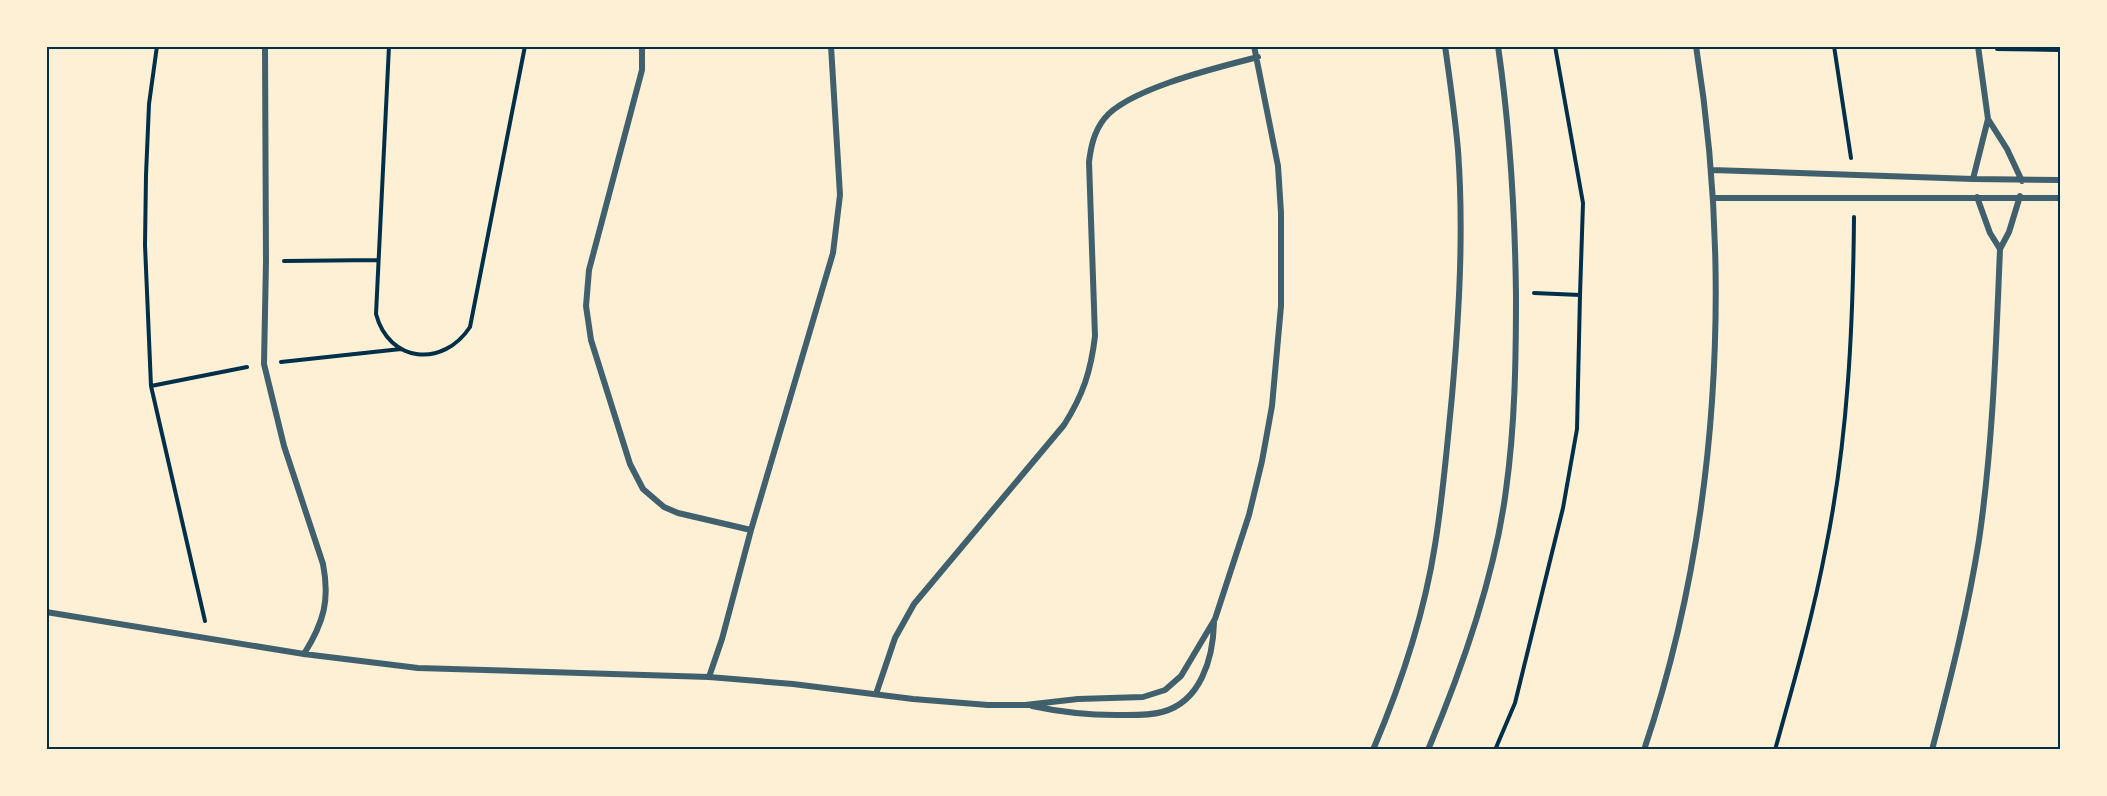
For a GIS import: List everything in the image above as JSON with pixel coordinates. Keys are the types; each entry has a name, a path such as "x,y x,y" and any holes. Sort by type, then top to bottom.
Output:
{"street":[{"path":"265,46 264,364 288,456 324,564 327,582 322,619 316,636 304,654"},
{"path":"642,46 642,70 589,270 586,306 591,340 630,464 643,489 653,499 678,513 751,530"},
{"path":"709,677 833,254 840,195 831,46"},
{"path":"46,612 304,654 418,668 709,677 951,703 1025,705 1078,699 1143,697 1165,690 1181,676 1215,619 1250,515 1272,406 1279,340 1282,259 1280,189 1272,130 1254,46"},
{"path":"1373,750 1408,657 1424,602 1435,546 1449,433 1456,346 1460,201 1453,100 1445,46"},
{"path":"1428,750 1463,660 1480,605 1495,548 1506,491 1513,414 1516,261 1512,175 1498,46"},
{"path":"1644,750 1667,670 1683,603 1695,537 1705,469 1716,334 1712,170 1696,46"},
{"path":"1973,179 1988,119 1978,48"},
{"path":"876,694 895,638 914,604 1064,425 1086,384 1095,336 1089,162 1091,147 1100,125 1114,108 1127,99 1203,72 1258,57"},
{"path":"1988,119 2007,149 2022,181"},
{"path":"1712,170 2022,181 2061,180"},
{"path":"1713,198 2020,196 2061,198"},
{"path":"1932,750 1978,541 1991,417 2000,249 2009,232 2020,196"},
{"path":"1977,197 1982,216 2000,249"},
{"path":"1025,705 1099,715 1148,714 1174,708 1184,701 1201,681 1212,651 1215,619"}],"path":[{"path":"158,46 149,104 146,175 145,246 151,386 209,638"},
{"path":"389,46 376,314 379,325 392,343 414,354 427,355 453,347 470,327 525,46"},
{"path":"1495,750 1515,703 1563,508 1577,429 1583,203 1555,46"},
{"path":"1834,46 1854,175"},
{"path":"1978,48 2061,50"},
{"path":"1775,750 1808,632 1827,545 1840,456 1850,356 1854,197"},
{"path":"266,261 378,260"},
{"path":"1516,293 1580,295"}]}
